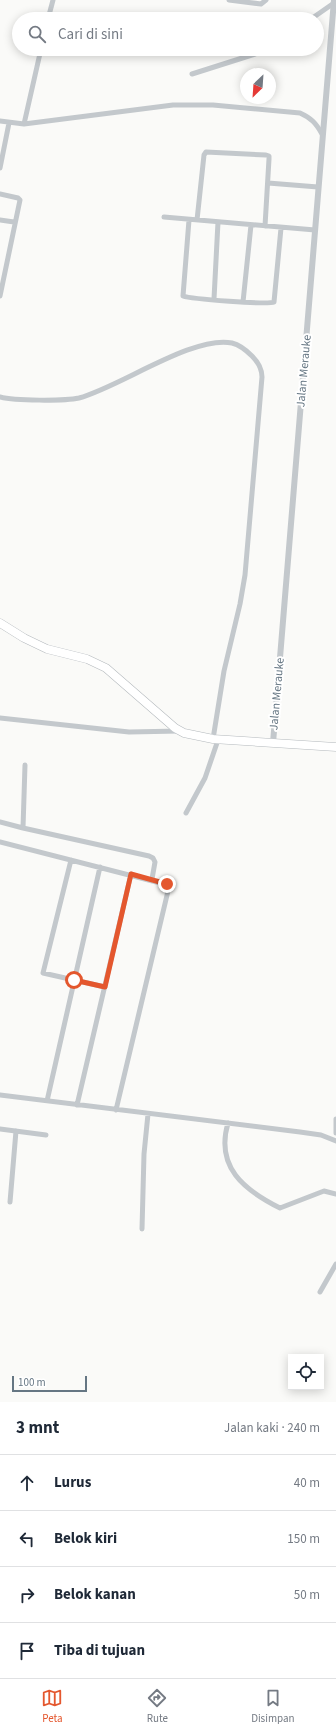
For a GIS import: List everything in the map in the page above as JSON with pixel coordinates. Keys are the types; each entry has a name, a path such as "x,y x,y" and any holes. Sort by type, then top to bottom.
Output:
{"highway":[{"name":"Jalan Merauke","path":"0,623 42,647 87,659 106,668 181,731 193,736 336,748"}],"street":[{"path":"50,12 53,0"},
{"path":"229,0 261,4 266,0"},
{"path":"320,12 334,1"},
{"name":"Jalan Merauke","path":"273,743 334,1"},
{"path":"24,124 39,56"},
{"path":"192,74 250,56"},
{"path":"0,121 24,124 173,105 213,105 300,113 317,124 322,134"},
{"path":"0,168 9,123"},
{"path":"197,220 204,156 206,152 269,156 265,226"},
{"path":"268,183 318,187"},
{"path":"0,194 20,199 14,222 0,296"},
{"path":"164,217 315,230"},
{"path":"0,220 14,222"},
{"path":"189,220 183,296 243,302 269,304 274,302 281,228"},
{"path":"214,299 218,222"},
{"path":"243,302 251,225"},
{"path":"0,397 19,400 78,398 114,385 191,348 219,342 230,342 239,346 259,364 262,371 262,377 245,576 224,671 215,739 205,778 186,813"},
{"path":"0,718 129,732 181,731"},
{"path":"23,828 25,765"},
{"path":"0,822 150,856 155,862 152,879"},
{"path":"0,842 167,884 168,888 116,1110"},
{"path":"71,860 43,973 105,987"},
{"path":"47,1101 100,867"},
{"path":"77,1105 131,874"},
{"path":"0,1095 314,1134 336,1141"},
{"path":"142,1229 144,1154 148,1114"},
{"path":"336,1119 336,1133"},
{"path":"228,1124 226,1131 225,1153 233,1173 259,1197 280,1208 324,1191 336,1194"},
{"path":"0,1129 46,1135"},
{"path":"10,1202 16,1131"},
{"path":"320,1292 336,1264"}],"route":[{"path":"74,980 105,987 131,874 167,884"}]}
